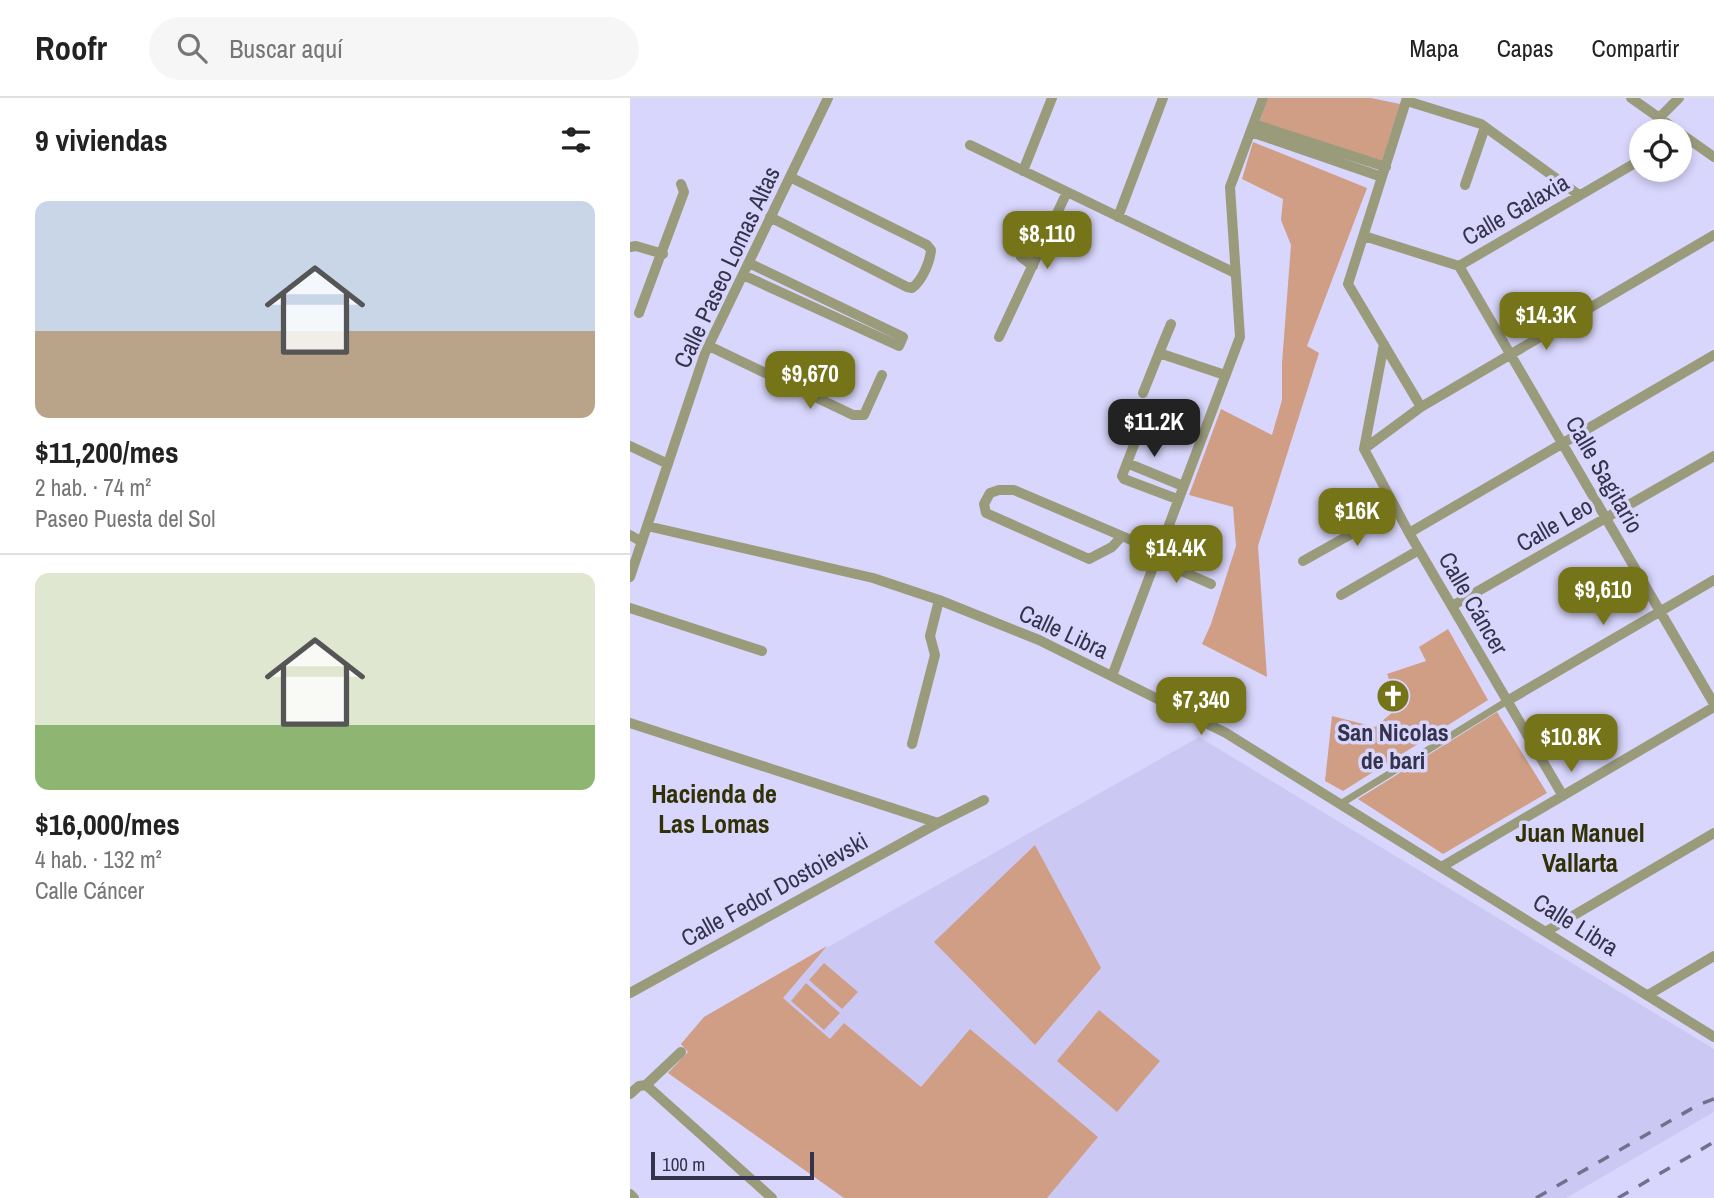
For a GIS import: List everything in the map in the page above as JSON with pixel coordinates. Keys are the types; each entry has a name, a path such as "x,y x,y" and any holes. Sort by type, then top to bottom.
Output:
{"street":[{"name":"Calle Paseo Lomas Altas","path":"631,573 709,346 828,98"},
{"path":"1023,171 1052,98"},
{"path":"1118,216 1163,98"},
{"path":"1112,676 1240,337 1230,187 1263,98"},
{"path":"1631,98 1659,118 1679,98"},
{"path":"1421,407 1348,284 1407,99 1485,127 1579,195"},
{"path":"1465,186 1485,127"},
{"path":"1252,128 1384,172"},
{"path":"1692,142 1714,157"},
{"path":"970,145 1236,273"},
{"name":"Calle Galaxia","path":"1364,236 1459,266 1629,166"},
{"path":"771,217 906,287 917,285 930,256 931,250 927,245 790,177"},
{"path":"639,313 684,192 681,184"},
{"path":"999,337 1067,192"},
{"path":"1029,233 1021,257 1033,265"},
{"path":"1364,449 1421,407 1714,235"},
{"path":"630,247 636,246 663,254"},
{"path":"743,275 899,346 903,337 749,263"},
{"name":"Calle Sagitario","path":"1459,266 1714,705"},
{"path":"1143,393 1171,324"},
{"path":"1364,449 1384,344"},
{"path":"709,346 853,415 864,415 882,375"},
{"path":"1159,353 1225,375"},
{"path":"1409,533 1714,355"},
{"path":"1142,424 1122,476 1177,499"},
{"path":"630,446 668,464"},
{"name":"Calle Cáncer","path":"1364,449 1409,533 1563,796"},
{"name":"Calle Leo","path":"1452,606 1714,456"},
{"path":"1128,463 1182,486"},
{"path":"1121,537 1111,547 1089,559 986,513 984,504 990,493 999,489 1014,490 1121,537 1211,584"},
{"path":"1303,561 1396,509"},
{"name":"Calle Libra","path":"647,526 873,578 939,600 1039,640 1219,729 1342,803 1714,1037"},
{"path":"630,536 642,542"},
{"path":"1341,595 1419,550"},
{"path":"1342,803 1507,701 1714,580"},
{"path":"912,744 935,655 930,636 939,600"},
{"path":"630,608 762,652"},
{"path":"1443,866 1714,705"},
{"name":"Calle Fedor Dostoievski","path":"630,723 938,822"},
{"name":"Calle Fedor Dostoievski","path":"630,993 938,822 984,800"},
{"path":"1547,931 1714,833"},
{"path":"1648,995 1714,956"},
{"path":"630,1094 639,1086 646,1085 681,1052"},
{"path":"646,1085 772,1198"},
{"path":"630,1194 634,1198"}],"shaded area":[{"path":"1268,98 1371,98 1400,104 1382,161 1260,121"},
{"path":"1253,142 1367,188 1307,346 1319,353 1258,546 1267,677 1202,644 1236,546 1233,507 1189,495 1221,409 1272,435 1282,400 1282,363 1291,245 1281,220 1283,199 1242,179"},
{"path":"1448,629 1488,700 1343,791 1325,781 1332,716 1375,727 1399,707 1387,674 1426,661 1419,647"},
{"path":"1497,712 1547,793 1443,854 1358,799"},
{"path":"1199,737 1714,1049 1714,1112 1566,1198 844,1198 668,1073 688,1052 681,1044 704,1017"},
{"path":"1035,845 1101,968 1035,1045 934,942"},
{"path":"827,946 783,998 830,1039 844,1023 921,1087 970,1029 1098,1137 1047,1198 844,1198 668,1073 688,1052 681,1044 704,1017"},
{"path":"824,963 858,992 842,1009 809,980"},
{"path":"806,983 840,1013 824,1030 791,1001"},
{"path":"1099,1010 1160,1061 1117,1112 1057,1061"}],"railway":[{"path":"1536,1198 1698,1105 1714,1099"},
{"path":"1618,1198 1714,1142"}],"place":[{"name":"San Nicolas de bari","path":"1393,696"}],"district":[{"name":"Hacienda de Las Lomas","path":"714,808"},
{"name":"Juan Manuel Vallarta","path":"1580,847"}]}
